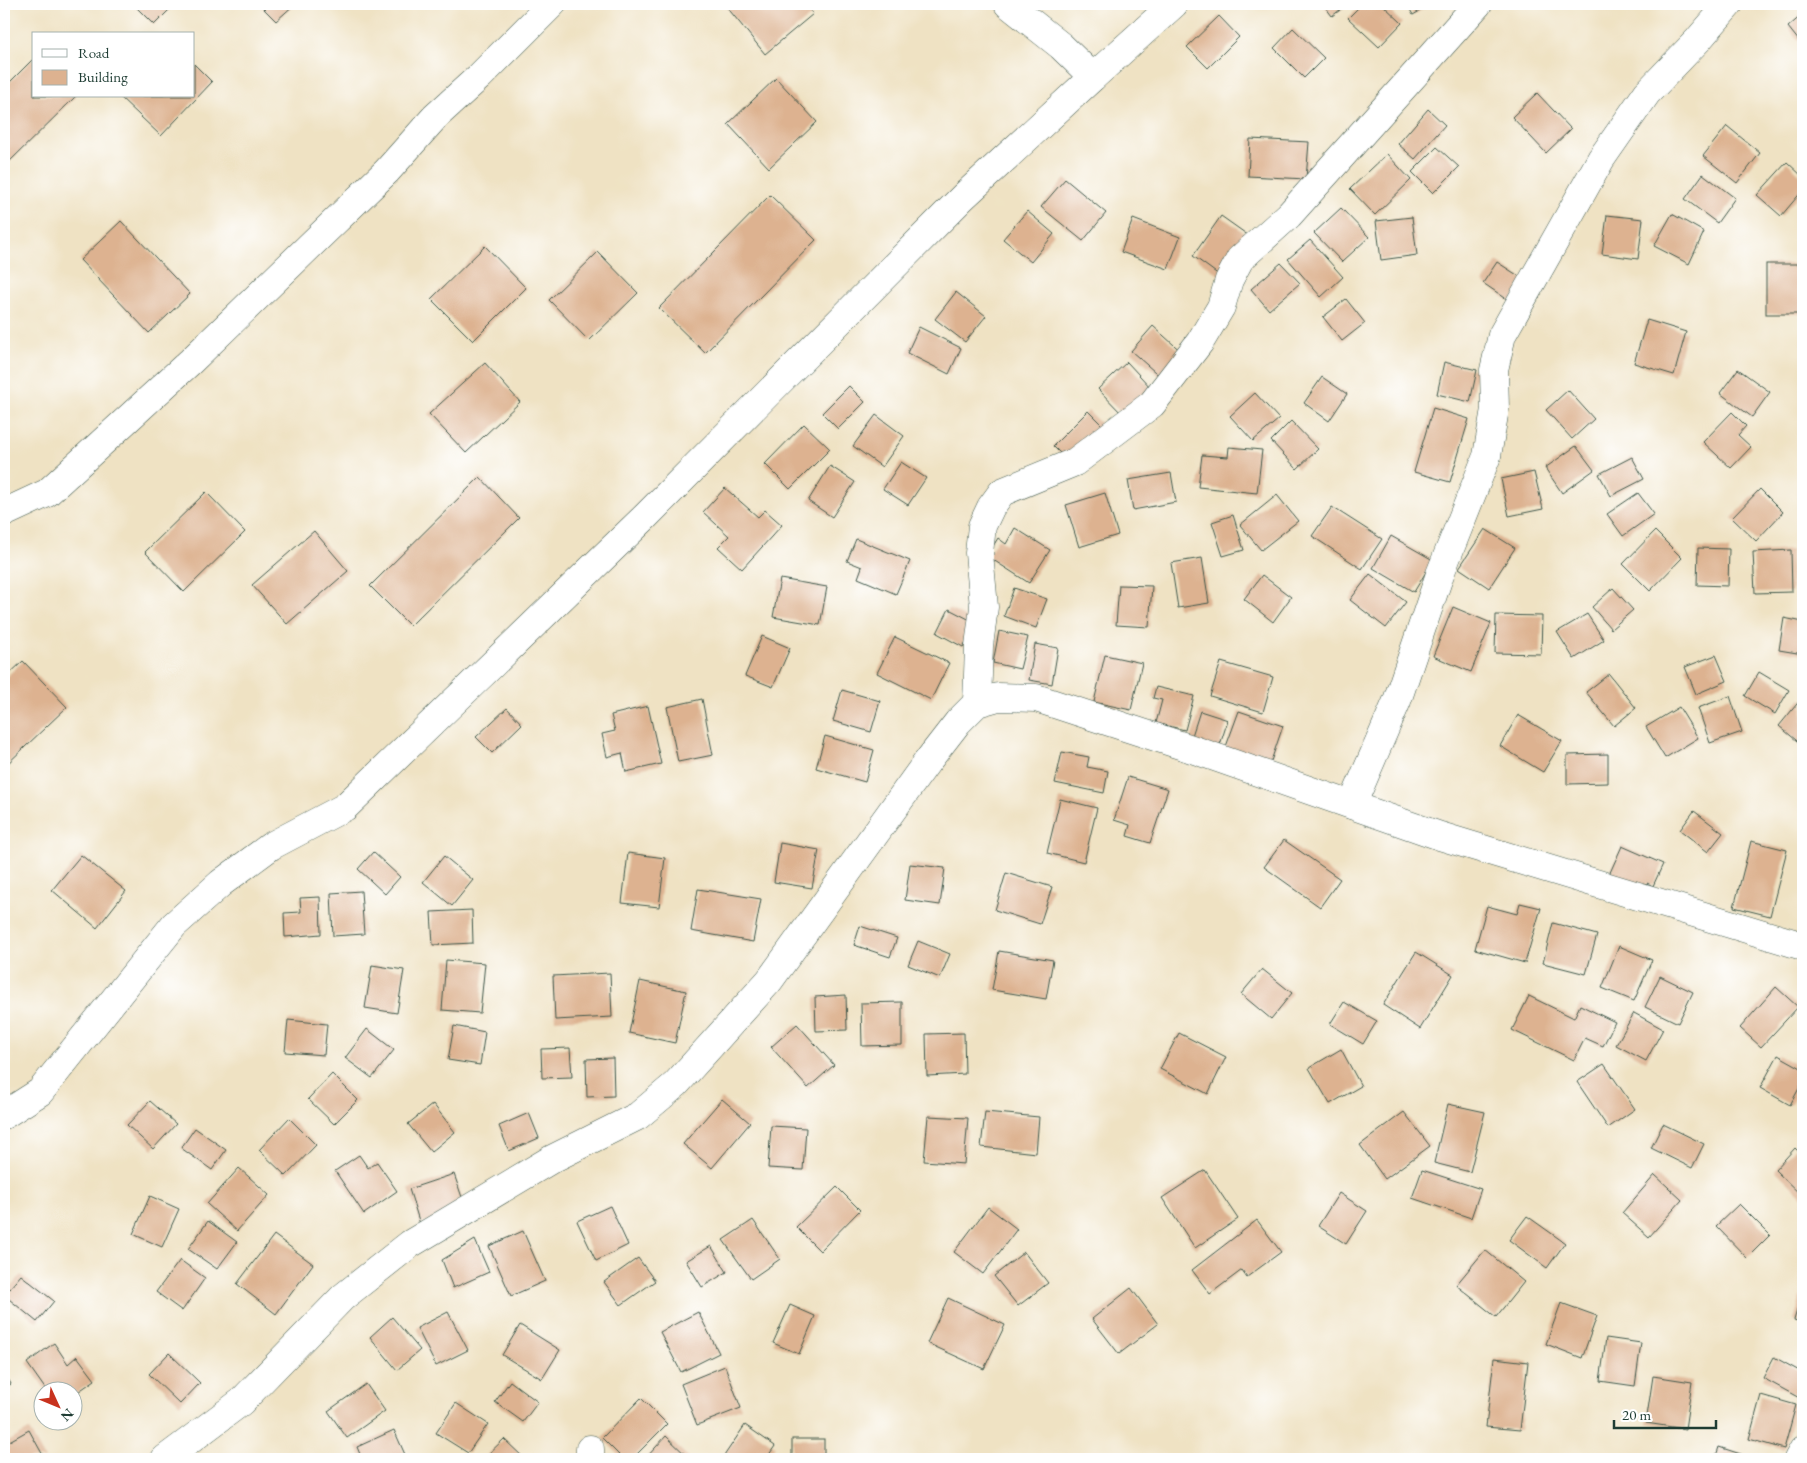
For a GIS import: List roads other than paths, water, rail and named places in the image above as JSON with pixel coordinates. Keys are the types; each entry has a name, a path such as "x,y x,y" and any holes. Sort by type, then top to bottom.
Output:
{"street":[{"path":"4,513 47,493 184,368 387,171 435,117 480,76 552,4"},
{"path":"1008,4 1061,46 1093,77"},
{"path":"4,1115 40,1092 174,925 221,883 271,846 345,807 653,509 963,197 1174,4"},
{"path":"977,703 979,646 984,607 978,553 982,526 991,507 1002,492 1075,462 1152,404 1200,342 1221,308 1229,280 1240,259 1289,216 1478,4"},
{"path":"1352,805 1397,700 1440,574 1486,456 1495,409 1494,370 1502,335 1601,159 1647,93 1698,40 1729,4"},
{"path":"165,1459 241,1402 344,1297 410,1244 552,1159 638,1116 676,1084 769,981 958,722 977,703 998,696 1036,698 1189,748 1440,836 1803,946"},
{"path":"1798,1459 1803,1450"}]}
